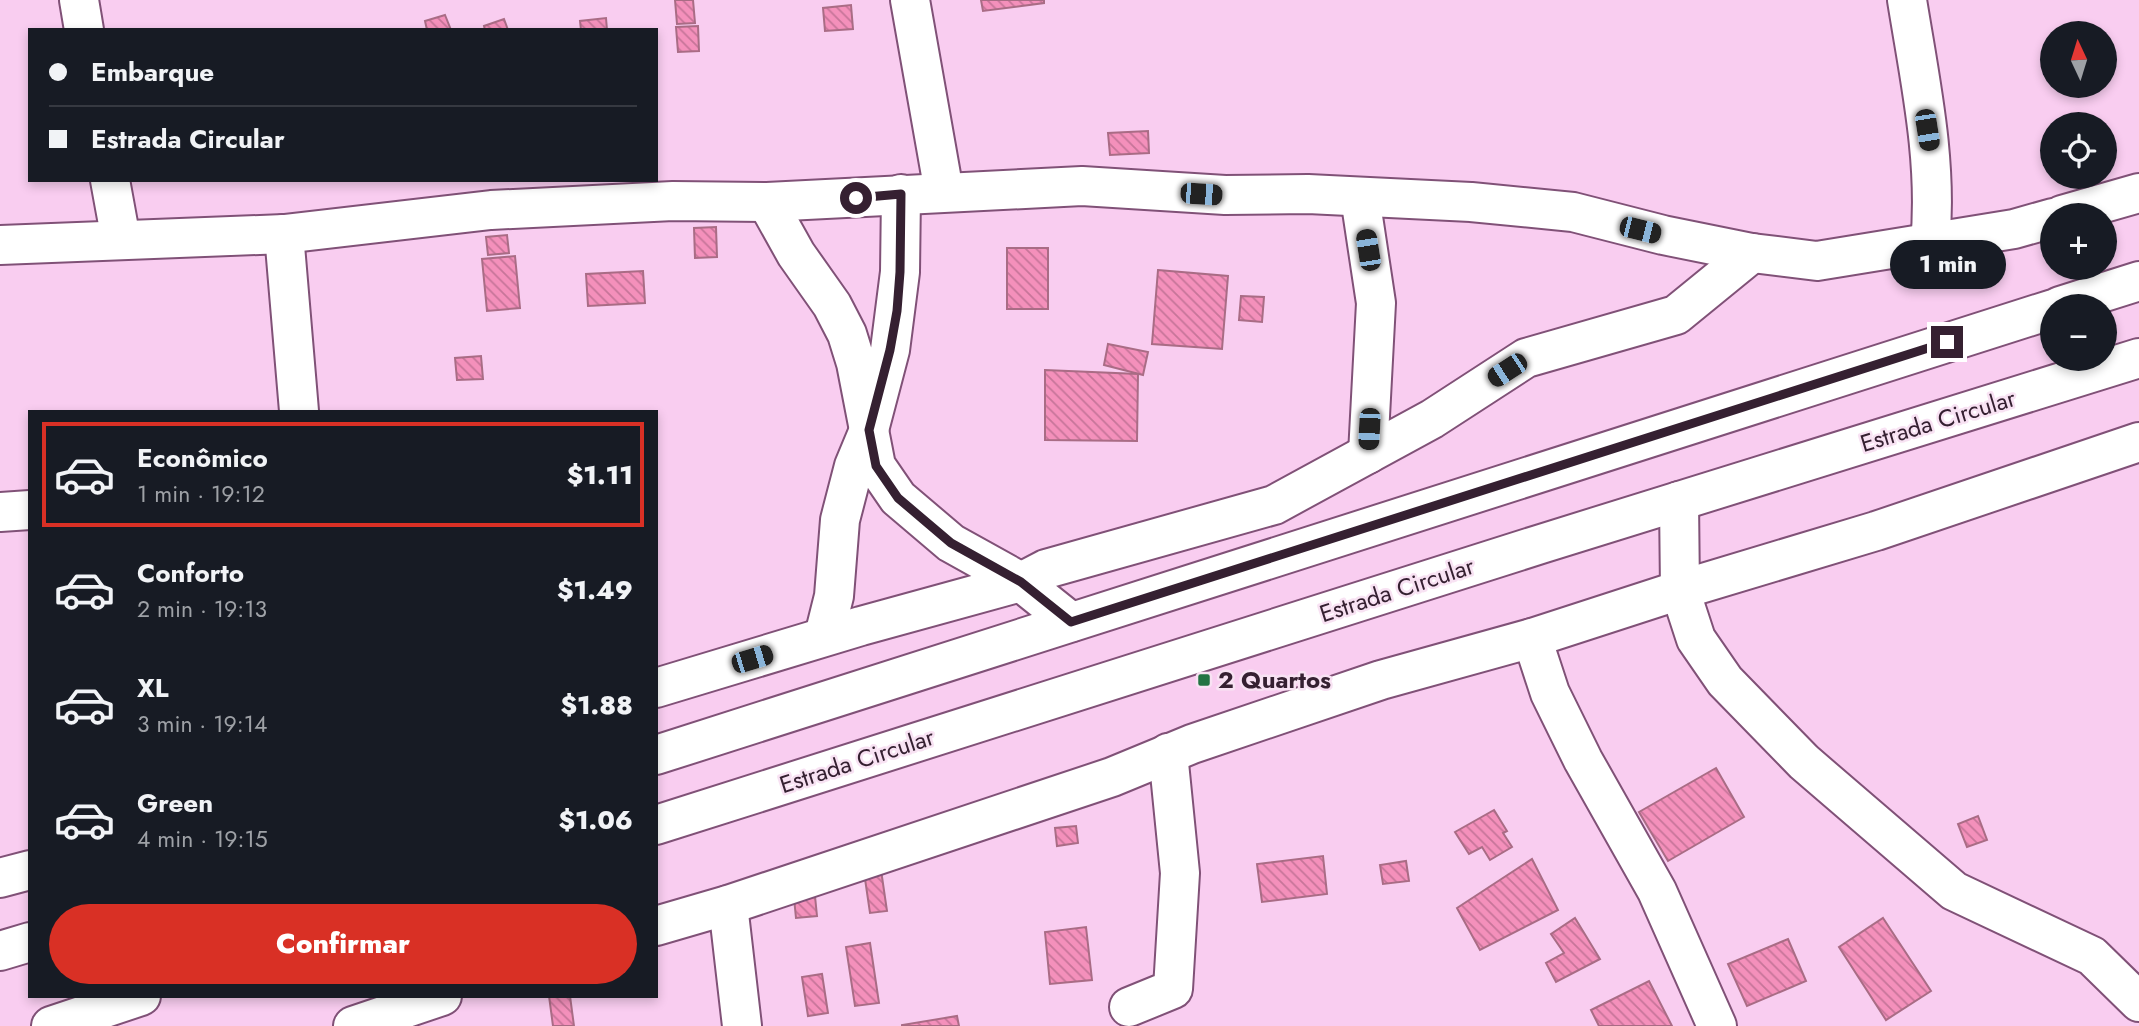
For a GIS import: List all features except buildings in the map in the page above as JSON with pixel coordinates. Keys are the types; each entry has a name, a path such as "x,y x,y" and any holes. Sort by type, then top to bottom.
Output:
{"street":[{"path":"79,0 84,28"},
{"path":"910,0 944,192"},
{"path":"1907,0 1931,155 1934,205 1930,244"},
{"path":"110,182 121,240"},
{"path":"0,245 284,234 491,209 673,201 767,202 1082,186 1225,195 1308,194 1471,202 1573,212 1663,235 1752,253 1817,261 1930,244 2040,222"},
{"path":"2104,203 2139,193"},
{"path":"824,636 834,596 840,520 854,466 869,430 890,350 897,311 901,194"},
{"path":"1360,197 1376,303 1368,454"},
{"path":"767,202 796,254 832,305 846,334 856,363 876,466 898,498 951,543 1021,582 1071,622"},
{"path":"284,234 299,410"},
{"path":"658,687 824,636 1021,582 1046,569 1274,505 1432,419 1526,358 1676,315 1752,253"},
{"path":"2098,294 2139,281"},
{"path":"658,754 2040,313"},
{"name":"Estrada Circular","path":"658,824 2139,358"},
{"path":"658,925 1112,777 1168,753 1381,680 1532,638 1876,531 2139,442"},
{"path":"1679,501 1680,590 1696,639 1726,681 1804,762 1954,891 2092,956 2139,1002"},
{"path":"0,512 28,510"},
{"path":"1532,638 1550,693 1583,760 1657,891 1717,1026"},
{"path":"1129,1007 1173,989 1180,873 1168,753"},
{"path":"0,878 28,871"},
{"path":"727,905 742,1026"},
{"path":"0,951 28,943"},
{"path":"58,1025 135,998"},
{"path":"353,1026 436,998"}],"place":[{"name":"2 Quartos","path":"1204,680"}],"route":[{"path":"856,198 901,194 897,311 890,350 869,430 876,466 898,498 951,543 1021,582 1071,622 1947,342"}]}
